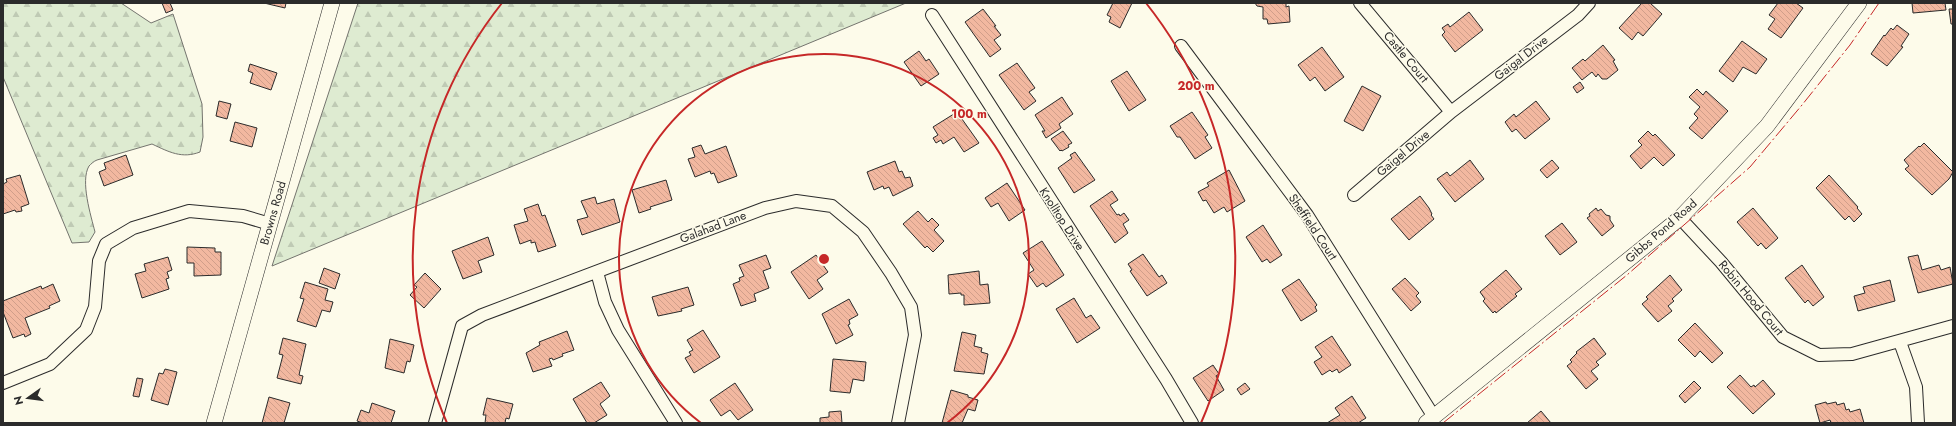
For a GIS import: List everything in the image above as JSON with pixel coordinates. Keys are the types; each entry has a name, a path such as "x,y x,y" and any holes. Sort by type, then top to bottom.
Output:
{"street":[{"name":"Browns Road","path":"214,423 332,3"},
{"name":"Castle Court","path":"1360,3 1452,112"},
{"name":"Gaigal Drive","path":"1452,112 1578,15 1589,3"},
{"name":"Gibbs Pond Road","path":"1430,420 1680,218 1767,126 1859,3"},
{"name":"Knolltop Drive","path":"932,15 1192,423"},
{"name":"Sheffield Court","path":"1181,46 1307,215 1430,420"},
{"name":"Gaigel Drive","path":"1354,194 1452,112"},
{"name":"Galahad Lane","path":"434,423 462,326 482,315 765,208 796,201 832,206 863,232 891,273 911,307 915,335 898,423"},
{"path":"3,383 50,364 86,330 95,306 99,261 106,244 133,228 189,211 243,216 270,224"},
{"name":"Robin Hood Court","path":"1680,218 1721,262 1783,337 1819,355 1852,354 1900,342 1953,326"},
{"path":"596,272 605,302 618,330 676,423"},
{"path":"1900,342 1916,387 1918,423"}],"green space":[{"path":"3,3 121,3 151,23 173,14 202,104 203,137 200,152 181,155 152,144 97,160 89,166 87,172 86,189 95,232 89,242 72,243 3,77"},
{"path":"358,3 906,3 272,266"}],"building":[{"path":"162,3 170,3 173,10 166,13"},
{"path":"264,3 286,3 285,8"},
{"path":"1113,3 1132,3 1120,28 1109,22 1111,17 1107,15"},
{"path":"1255,3 1286,3 1286,7 1289,6 1290,22 1268,24 1267,19 1263,19 1263,7 1257,6"},
{"path":"1642,3 1650,3 1662,14 1643,36 1638,32 1632,40 1619,28"},
{"path":"1778,3 1796,3 1803,8 1781,38 1768,29 1775,19 1769,15"},
{"path":"1912,3 1945,3 1946,10 1913,13"},
{"path":"983,9 1001,35 994,40 1001,49 990,57 965,22"},
{"path":"1949,9 1953,9 1953,24 1951,24"},
{"path":"1469,12 1483,30 1455,52 1442,35 1445,32 1442,28 1448,24 1450,27"},
{"path":"1897,25 1909,34 1901,46 1903,47 1887,66 1871,54 1884,35 1885,36 1891,28 1893,30"},
{"path":"1742,41 1767,59 1756,74 1743,67 1733,82 1719,71"},
{"path":"1603,45 1615,60 1613,61 1618,70 1607,79 1602,79 1598,74 1596,77 1592,72 1582,80 1572,68 1583,59 1585,61"},
{"path":"1322,47 1344,77 1325,91 1315,77 1310,81 1298,65"},
{"path":"919,51 926,61 929,59 939,74 921,86 904,62"},
{"path":"1017,63 1035,88 1029,92 1036,101 1024,110 999,75"},
{"path":"250,64 277,73 271,90 250,83 253,73 248,71"},
{"path":"1127,71 1146,100 1129,111 1111,81"},
{"path":"1580,82 1584,88 1577,93 1573,87"},
{"path":"1362,86 1381,96 1363,131 1344,121"},
{"path":"1697,89 1703,95 1706,91 1728,111 1702,139 1689,128 1698,118 1694,114 1700,107 1689,97"},
{"path":"1062,97 1073,114 1059,124 1061,128 1046,138 1042,131 1045,131 1035,115"},
{"path":"219,101 231,104 227,119 216,116"},
{"path":"1536,101 1550,119 1525,139 1516,129 1512,132 1505,122 1514,114 1516,117"},
{"path":"957,112 979,143 964,152 954,137 943,144 941,140 936,143 933,138 938,135 933,127"},
{"path":"1192,112 1208,135 1205,137 1212,148 1195,159 1180,137 1177,137 1170,126"},
{"path":"235,122 257,128 252,147 230,141"},
{"path":"1063,131 1072,143 1068,145 1069,147 1060,151 1051,139"},
{"path":"1648,131 1653,136 1655,134 1675,155 1663,166 1654,157 1641,169 1630,156 1642,145 1638,141"},
{"path":"1924,143 1953,172 1949,179 1932,195 1905,169 1909,166 1904,160"},
{"path":"701,145 705,154 726,146 737,176 718,183 714,173 711,174 710,171 695,177 688,159 695,157 692,148"},
{"path":"1075,152 1095,180 1074,193 1058,168 1072,158 1070,155"},
{"path":"126,155 133,175 104,186 99,172 106,169 104,163"},
{"path":"1470,160 1484,179 1455,202 1437,179 1447,172 1450,176"},
{"path":"1552,160 1559,168 1547,178 1540,170"},
{"path":"895,161 899,172 902,171 905,178 910,177 913,186 893,196 889,187 884,189 883,186 874,190 867,172"},
{"path":"1229,170 1245,201 1227,212 1224,207 1214,213 1206,200 1203,201 1198,192 1209,186 1207,183"},
{"path":"20,175 29,204 21,207 22,211 16,212 15,210 3,214 3,184 7,182 6,179"},
{"path":"1829,175 1858,207 1857,208 1862,214 1854,222 1849,216 1845,220 1816,188"},
{"path":"666,180 672,200 650,207 651,209 639,213 632,190"},
{"path":"1007,183 1025,210 1009,221 998,203 991,207 985,198"},
{"path":"1112,191 1118,200 1110,205 1117,215 1119,214 1120,216 1124,213 1129,220 1123,224 1128,233 1115,243 1090,206"},
{"path":"1420,196 1429,208 1434,219 1409,240 1391,219"},
{"path":"595,197 597,204 614,199 620,222 582,235 577,220 588,217 581,201"},
{"path":"538,204 542,216 545,215 556,246 538,252 535,242 531,243 531,240 520,244 514,225 528,221 524,209"},
{"path":"1596,208 1598,211 1601,209 1606,215 1610,216 1610,220 1614,226 1602,236 1587,218"},
{"path":"1753,208 1778,238 1766,249 1761,243 1758,246 1737,222"},
{"path":"918,211 928,222 932,218 939,225 934,230 944,241 933,252 927,246 925,248 903,224"},
{"path":"1562,223 1577,242 1560,255 1545,236"},
{"path":"1263,225 1282,255 1270,263 1267,259 1262,262 1246,237"},
{"path":"488,237 494,255 478,261 482,272 463,279 452,251"},
{"path":"1042,241 1064,275 1046,287 1043,283 1037,287 1028,274 1034,270 1023,253"},
{"path":"187,247 215,248 215,252 221,252 221,275 194,276 194,263 187,263"},
{"path":"1143,254 1159,277 1162,275 1167,283 1147,296 1130,271 1132,270 1128,264"},
{"path":"766,255 771,268 763,271 769,288 754,294 756,301 741,306 733,284 740,281 739,278 744,276 739,265"},
{"path":"816,255 828,272 817,280 823,289 809,299 791,272"},
{"path":"1918,255 1922,270 1939,265 1941,270 1950,267 1953,284 1918,293 1908,257"},
{"path":"168,257 172,270 167,272 169,278 166,279 169,289 142,298 135,274 146,271 144,264"},
{"path":"1802,265 1824,297 1813,306 1808,300 1805,303 1785,278"},
{"path":"324,268 340,274 335,289 319,283"},
{"path":"1506,270 1522,289 1515,294 1517,296 1496,313 1495,311 1493,313 1483,301 1485,299 1480,292"},
{"path":"979,271 980,285 988,284 990,303 964,305 964,295 961,295 961,293 949,294 948,275"},
{"path":"425,273 441,289 424,308 410,295 417,287 414,285"},
{"path":"1670,275 1682,290 1672,299 1674,301 1668,306 1672,311 1658,322 1642,304 1648,299 1646,297"},
{"path":"1405,278 1419,293 1416,296 1421,302 1411,311 1392,289"},
{"path":"1299,279 1317,305 1315,307 1317,311 1301,321 1282,290"},
{"path":"1890,280 1895,301 1858,311 1854,296 1865,293 1863,287"},
{"path":"305,282 328,289 325,300 333,302 330,312 322,310 316,327 297,321 304,299 300,298"},
{"path":"53,284 60,301 49,306 50,308 25,318 31,334 25,337 24,334 13,338 3,312 3,301 41,286 42,289"},
{"path":"688,287 694,305 681,309 682,311 658,316 652,297"},
{"path":"1074,298 1086,318 1091,315 1100,328 1077,343 1056,309"},
{"path":"849,299 858,315 849,320 850,324 848,325 853,335 836,344 822,314"},
{"path":"1695,323 1723,353 1712,363 1700,351 1695,357 1678,340"},
{"path":"703,330 720,357 694,373 685,358 691,355 689,352 693,350 687,340"},
{"path":"567,331 574,350 562,354 563,356 553,360 552,358 549,359 552,366 533,372 526,353 540,345 539,342"},
{"path":"962,332 976,335 974,346 982,348 981,352 988,354 984,374 954,371"},
{"path":"1332,336 1351,365 1339,373 1337,369 1332,372 1330,370 1322,375 1314,362 1322,357 1315,347"},
{"path":"283,338 306,344 299,375 303,376 301,384 277,378 283,355 279,354"},
{"path":"1594,338 1606,354 1596,362 1599,365 1591,371 1598,379 1586,389 1567,366 1572,362 1570,360 1577,353 1576,352"},
{"path":"390,339 414,345 410,362 407,361 404,373 385,368"},
{"path":"833,359 866,362 864,381 853,379 850,393 830,391"},
{"path":"1213,365 1219,374 1216,376 1224,390 1208,401 1193,378"},
{"path":"165,369 177,372 168,405 151,400 159,373 163,374"},
{"path":"1740,375 1751,387 1754,385 1755,387 1763,380 1775,394 1753,414 1727,387"},
{"path":"137,378 143,379 139,397 133,396"},
{"path":"1694,381 1701,388 1685,403 1679,396"},
{"path":"601,382 610,396 600,404 607,415 594,423 587,423 573,399"},
{"path":"735,383 753,410 738,420 730,410 721,416 710,400"},
{"path":"1245,383 1250,389 1241,395 1237,389"},
{"path":"951,390 968,395 968,397 978,400 975,411 968,409 962,423 942,423"},
{"path":"1352,396 1366,418 1358,423 1327,423 1340,415 1335,408"},
{"path":"269,397 290,403 284,423 262,423"},
{"path":"487,398 513,404 509,419 506,418 505,423 485,423 486,415 483,415"},
{"path":"1826,402 1827,404 1836,402 1837,405 1844,403 1846,410 1849,409 1850,412 1860,409 1864,423 1831,423 1830,420 1820,423 1815,405"},
{"path":"372,403 395,411 391,423 363,423 357,421 361,410 369,413"},
{"path":"841,411 842,423 820,423 820,418 829,417 829,412"},
{"path":"1541,411 1551,423 1527,423"}],"power":[{"path":"1443,423 1627,275 1750,167 1850,45 1879,3"}]}
